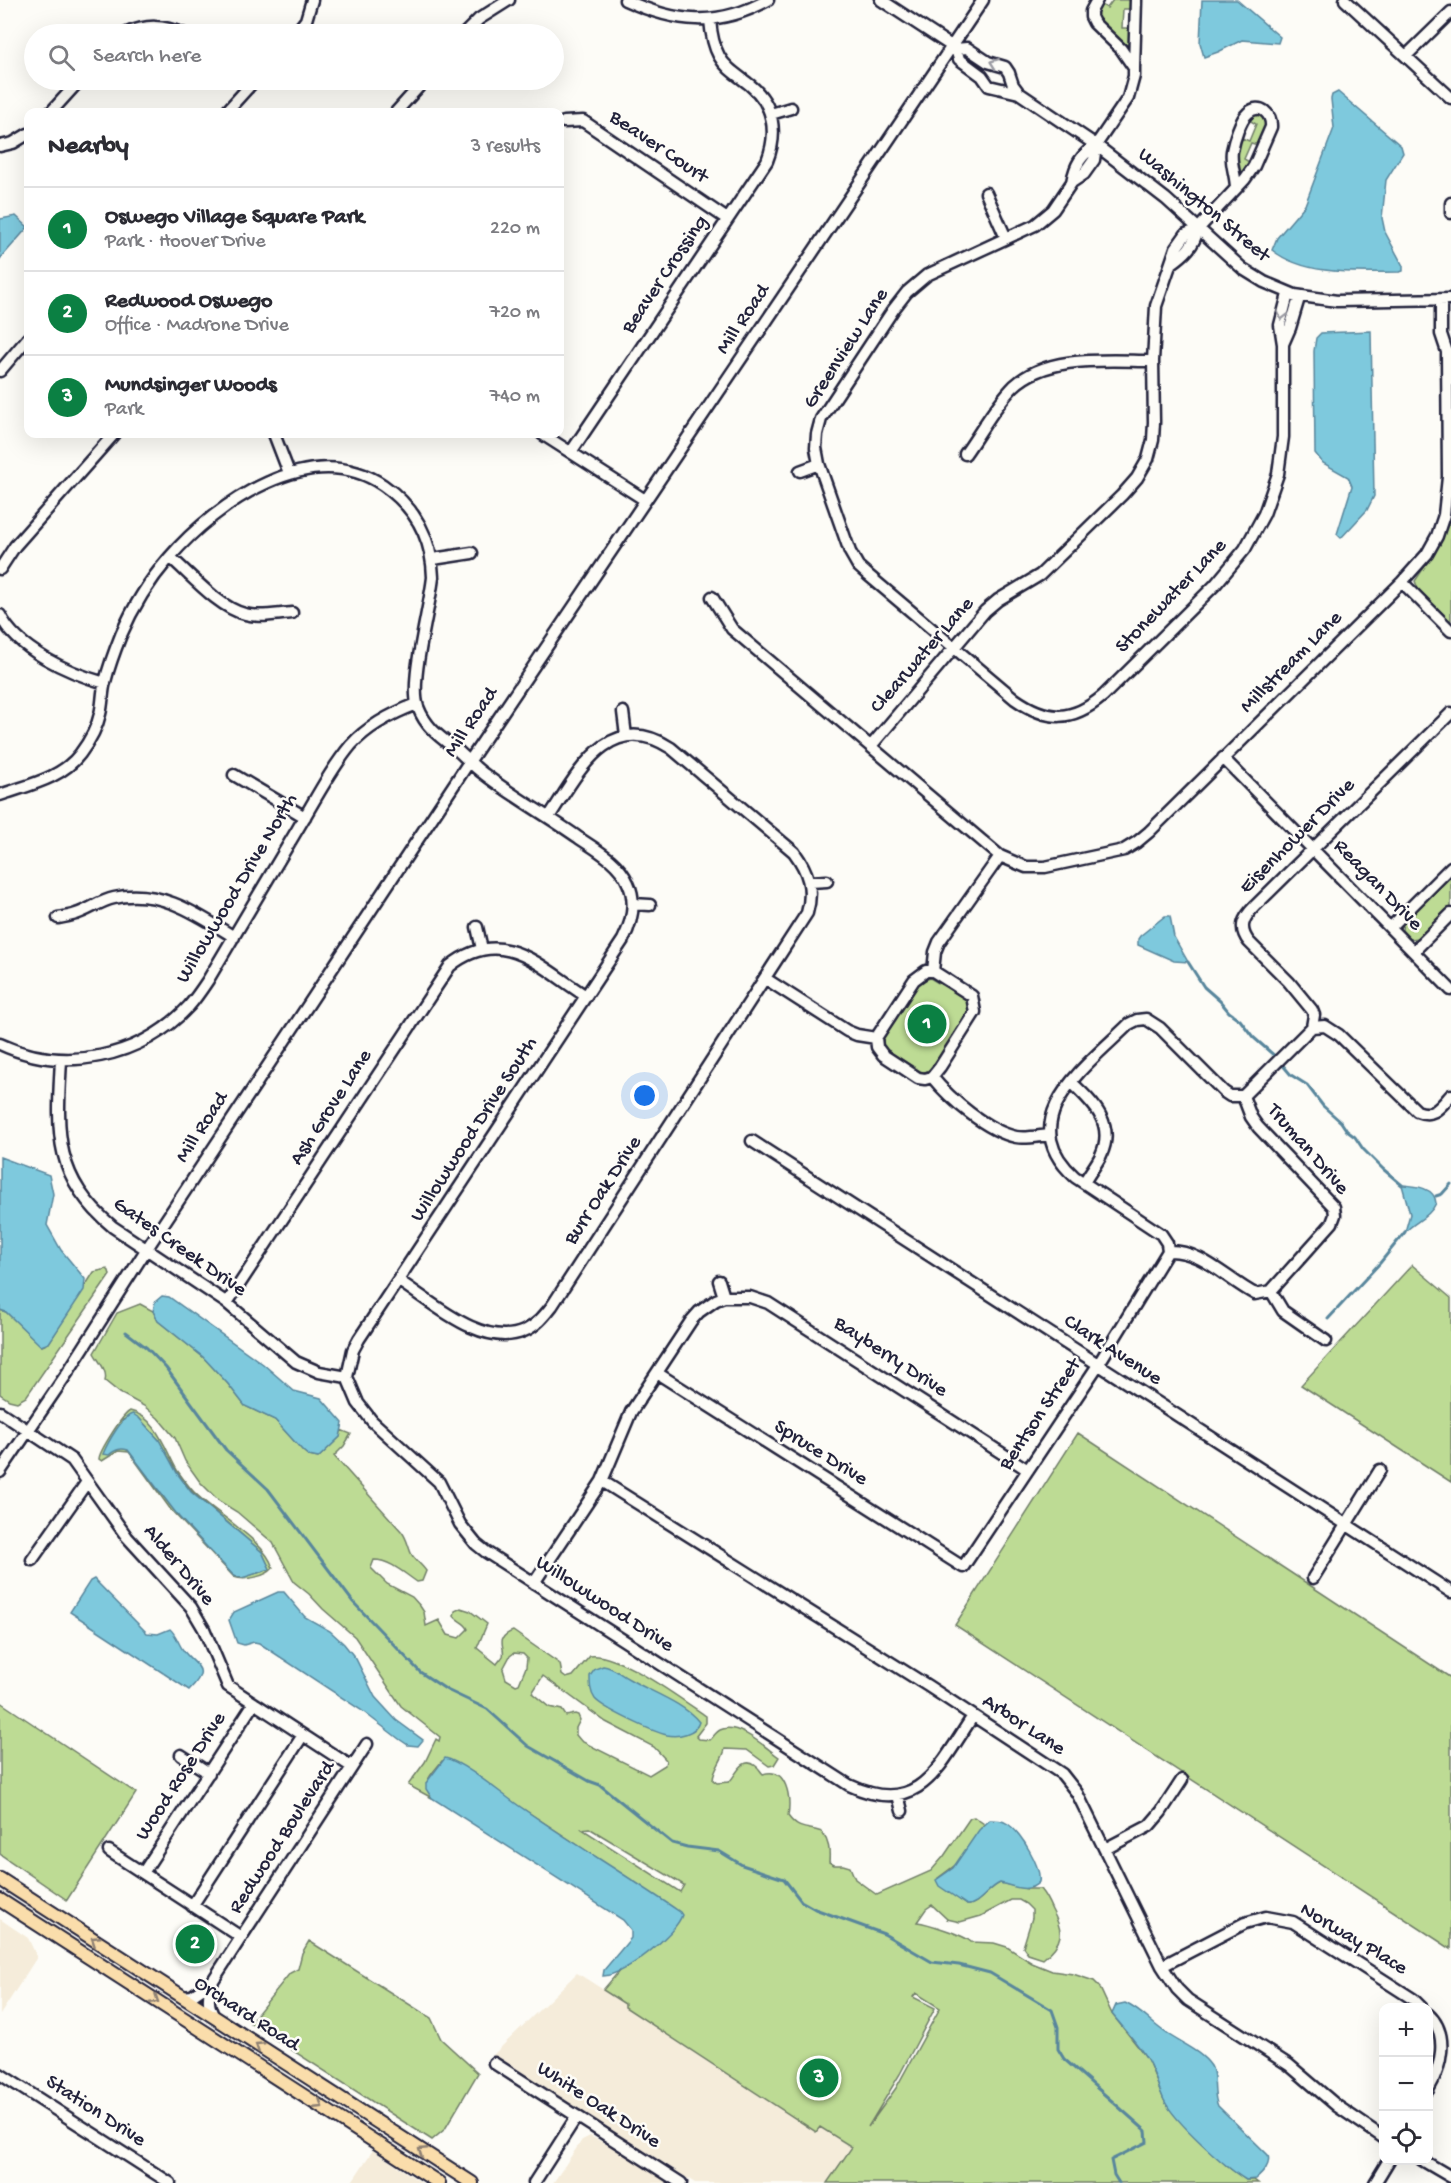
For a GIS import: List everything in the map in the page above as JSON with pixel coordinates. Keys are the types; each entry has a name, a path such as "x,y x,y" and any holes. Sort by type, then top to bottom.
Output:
{"main road":[{"name":"Orchard Road","path":"0,1879 472,2183"},
{"name":"Orchard Road","path":"0,1900 440,2183"}],"street":[{"path":"303,24 312,0"},
{"path":"474,24 509,0"},
{"path":"625,0 656,13 676,18 710,20 734,15 768,0"},
{"path":"881,0 954,48"},
{"name":"Mill Road","path":"0,1472 469,762 954,48 983,0"},
{"path":"1097,0 1091,11 1094,23 1121,49 1134,68"},
{"name":"Greenview Lane","path":"954,648 858,566 844,537 819,464 816,441 821,419 893,309 907,292 927,275 1029,228 1044,218 1072,182 1084,174 1094,160 1096,145 1128,98 1134,76 1136,0"},
{"path":"1345,0 1451,98"},
{"path":"1406,56 1451,12"},
{"path":"710,20 713,42 719,57 729,69 758,93 771,114 790,108"},
{"name":"Washington Street","path":"1019,93 989,86 982,76 959,59 954,48 967,48 988,62 1005,67 1019,93 1096,145 1150,186 1242,268 1264,282 1295,296 1337,301 1446,300"},
{"path":"55,108 71,90"},
{"path":"230,108 246,90"},
{"path":"400,108 416,90"},
{"name":"Clearwater Lane","path":"871,746 985,611 998,600 1026,585 1053,564 1137,478 1148,459 1153,440 1156,306 1176,248 1186,234 1198,229 1236,188 1254,166 1271,127 1272,120 1263,109 1256,108 1244,117 1234,144 1232,158 1236,174 1236,188"},
{"name":"Beaver Crossing","path":"571,452 767,161 774,126 771,114"},
{"name":"Beaver Court","path":"564,122 583,121 728,219"},
{"path":"0,146 13,143 24,136"},
{"path":"986,193 1006,237"},
{"path":"1451,203 1451,213"},
{"name":"Stonewater Lane","path":"954,648 1015,699 1033,711 1051,716 1071,715 1088,708 1103,696 1215,585 1245,549 1264,514 1278,474 1283,437 1283,344 1280,325 1288,294 1295,296"},
{"name":"Millstream Lane","path":"1446,300 1441,334 1447,352"},
{"name":"Millstream Lane","path":"712,597 732,629 1000,856 1026,867 1045,867 1124,850 1137,842 1223,758 1402,582 1426,554 1437,536 1444,515 1448,477 1447,352 1451,339"},
{"path":"0,371 24,343"},
{"path":"965,454 1015,386 1032,374 1049,367 1070,363 1153,361"},
{"path":"0,569 15,546 110,438"},
{"path":"276,438 289,474"},
{"path":"548,438 645,500"},
{"path":"800,471 819,464"},
{"path":"0,795 56,774 78,757 91,739 100,715 105,683 121,634 137,603 170,557 200,527 233,502 289,474 314,468 341,468 358,472 377,481 405,503 417,518 429,544 432,559 431,594 415,684 417,704 428,726 435,735 484,774 618,867 629,884 633,904 650,905"},
{"path":"432,559 472,553"},
{"path":"170,557 217,598 236,610 256,615 292,613"},
{"path":"1402,582 1451,631"},
{"path":"0,615 13,635 26,645 68,670 105,683"},
{"name":"Willowwood Drive North","path":"0,1044 25,1053 61,1060 101,1056 146,1040 167,1026 194,1000 208,980 339,761 369,728 386,717 417,704"},
{"path":"623,712 626,736"},
{"name":"Eisenhower Drive","path":"1312,1027 1314,1015 1312,1010 1289,982 1249,942 1243,934 1242,925 1252,909 1451,713"},
{"path":"549,817 593,753 608,742 626,736 654,739 671,748 794,852 804,866 810,882 827,882"},
{"name":"Reagan Drive","path":"1223,758 1451,990"},
{"path":"234,775 305,817"},
{"path":"933,971 935,952 939,942 1000,856"},
{"path":"1390,928 1451,867"},
{"name":"Burr Oak Drive","path":"399,1281 464,1324 483,1333 504,1335 524,1332 540,1321 804,920 810,904 810,882"},
{"path":"58,918 77,914 114,898 152,897 185,908 234,937"},
{"name":"Willowwood Drive South","path":"347,1377 353,1350 359,1339 623,940 629,927 633,904"},
{"path":"1413,951 1451,914"},
{"path":"477,927 482,949 498,948 515,952 586,996"},
{"name":"Ash Grove Lane","path":"226,1303 444,973 466,954 482,949"},
{"path":"933,971 972,996 975,1012 940,1067 932,1077 925,1079 918,1078 883,1055 877,1047 876,1038 914,980 922,973 933,971"},
{"path":"765,979 847,1031 876,1038"},
{"name":"Truman Drive","path":"1049,1135 1051,1116 1055,1106 1071,1082 1130,1024 1146,1019 1160,1028 1224,1092 1237,1097 1243,1096 1251,1118 1258,1127 1334,1207 1335,1215 1332,1223 1271,1291"},
{"path":"1243,1096 1312,1027 1325,1026 1340,1035 1417,1111 1426,1114 1433,1112 1451,1095"},
{"name":"Gates Creek Drive","path":"61,1060 58,1128 61,1149 68,1171 85,1201 112,1227 226,1303 304,1367 347,1377"},
{"path":"932,1077 949,1097 1008,1135 1019,1138 1049,1135 1055,1155 1064,1167 1161,1234 1167,1243 1168,1251 1193,1255 1255,1294 1271,1291 1283,1311 1326,1341"},
{"path":"1071,1082 1102,1115 1107,1129 1106,1144 1101,1156 1084,1183"},
{"name":"Clark Avenue","path":"752,1141 1451,1592"},
{"name":"Bentson Street","path":"963,1567 1098,1365 1168,1251"},
{"path":"534,1583 602,1481 631,1412 691,1321 716,1300 724,1298 719,1281"},
{"name":"Bayberry Drive","path":"724,1298 750,1297 768,1304 1028,1470"},
{"name":"Spruce Drive","path":"657,1373 963,1567"},
{"name":"Willowwood Drive","path":"347,1377 358,1403 372,1421 439,1482 460,1524 476,1544 849,1785 873,1794 898,1795"},
{"name":"Alder Drive","path":"0,1412 72,1460 127,1537 190,1607 204,1629 228,1686 352,1767"},
{"path":"1312,1578 1380,1470"},
{"name":"Arbor Lane","path":"602,1481 928,1686 1062,1774 1077,1793 1162,1966 1177,1989 1188,2000 1289,2065 1348,2114 1379,2135"},
{"path":"32,1560 87,1482"},
{"name":"Wood Rose Drive","path":"143,1873 254,1703"},
{"path":"902,1811 898,1795 914,1789 936,1771 972,1716"},
{"path":"192,1905 303,1735"},
{"name":"Redwood Boulevard","path":"183,1997 192,1996 212,1982 367,1744"},
{"path":"181,1755 209,1773"},
{"path":"1104,1849 1149,1826 1182,1780"},
{"path":"109,1851 241,1937"},
{"name":"Norway Place","path":"1162,1966 1245,1923 1266,1917 1293,1922 1418,2003"},
{"path":"212,1982 208,2006 214,2017"},
{"path":"1433,2018 1441,2037 1441,2057 1433,2082"},
{"name":"White Oak Drive","path":"495,2063 681,2183"},
{"name":"Station Drive","path":"0,2074 170,2183"},
{"path":"534,2183 577,2116"},
{"path":"1375,2183 1386,2165"},
{"path":"1431,2165 1451,2177"}],"shaded area":[{"path":"0,1919 28,1938 37,1957 0,2015"},
{"path":"577,1973 855,2149 832,2183 695,2183 493,2055"},
{"path":"590,2136 668,2183 553,2183 582,2140"},
{"path":"373,2150 422,2183 351,2183"}],"green space":[{"path":"1113,0 1131,0 1131,9 1123,9 1122,28 1131,28 1130,43 1126,47 1098,20 1095,14 1100,4 1107,8"},
{"path":"1254,114 1264,114 1267,124 1258,145 1251,143 1244,159 1251,163 1242,173 1237,161 1237,152 1242,138 1249,141 1256,124 1249,120"},
{"path":"1451,517 1451,622 1418,589 1415,581 1440,544"},
{"path":"1451,874 1451,907 1419,938 1410,939 1402,930 1403,922"},
{"path":"930,978 964,998 970,1007 969,1012 931,1069 923,1073 887,1050 883,1045 883,1039 920,982"},
{"path":"1412,1265 1451,1298 1451,1482 1301,1385"},
{"path":"107,1269 110,1275 26,1397 17,1402 0,1394 0,1310 6,1312 42,1346 49,1343 94,1272"},
{"path":"140,1304 153,1311 158,1321 203,1357 245,1406 275,1420 309,1456 318,1458 340,1437 341,1430 351,1434 334,1456 402,1532 412,1555 426,1571 422,1581 417,1582 386,1562 374,1560 371,1568 387,1584 412,1597 424,1612 426,1626 439,1620 448,1635 459,1638 468,1629 454,1616 455,1611 461,1608 470,1611 487,1624 477,1648 497,1664 504,1653 502,1640 513,1631 560,1664 562,1675 566,1678 573,1676 590,1656 616,1661 649,1678 706,1716 706,1723 696,1736 699,1739 710,1740 719,1731 727,1728 751,1736 779,1757 774,1765 769,1766 747,1750 725,1749 713,1780 717,1783 729,1782 747,1763 756,1766 763,1774 777,1775 786,1785 789,1801 788,1816 792,1821 800,1827 822,1832 828,1846 829,1862 850,1867 855,1879 877,1895 931,1871 970,1818 974,1817 984,1824 958,1863 938,1878 967,1905 976,1902 1000,1883 1027,1889 1040,1889 1059,1925 1060,1936 1055,1947 1043,1959 1028,1954 1023,1947 1032,1918 1032,1910 1019,1900 1011,1900 981,1916 960,1922 947,1919 932,1905 926,1909 917,1922 945,1930 971,1942 994,1943 1007,1947 1032,1963 1052,1971 1073,1974 1094,1981 1099,1986 1112,2014 1147,2058 1170,2109 1228,2167 1246,2180 1254,2180 1258,2183 827,2183 852,2147 820,2127 816,2132 625,2007 625,2004 603,1990 673,1908 523,1809 442,1761 428,1779 427,1787 432,1798 408,1785 425,1762 436,1739 439,1741 440,1737 401,1706 355,1637 294,1582 273,1543 237,1512 219,1501 200,1482 185,1461 175,1438 158,1418 144,1406 120,1393 105,1381 104,1370 94,1353 117,1313","holes":["514,1653 523,1654 527,1658 526,1667 519,1684 516,1685 506,1679 503,1669","543,1676 606,1722 654,1747 666,1760 665,1765 649,1775 581,1741 576,1735 576,1728 580,1720 578,1715 566,1716 562,1710 549,1707 532,1693","589,1828 684,1885 680,1892 582,1829","916,1993 940,2008 896,2088 868,2127 900,2074 935,2008 913,1997"]},
{"path":"130,1411 147,1420 159,1435 177,1470 190,1487 250,1537 268,1558 273,1568 270,1571 243,1579 234,1577 171,1510 129,1452 118,1451 102,1461 99,1459 126,1414","holes":["139,1418 159,1440 177,1473 192,1492 262,1552 270,1569 242,1578 234,1576 179,1517 128,1450 121,1448 104,1454 123,1420"]},
{"path":"1078,1433 1451,1678 1451,1949 955,1625"},
{"path":"0,1702 136,1793 67,1900 0,1854"},
{"path":"309,1941 431,2018 441,2039 478,2073 445,2129 432,2140 250,2023 290,1973 298,1969 302,1953"}],"water":[{"path":"1202,0 1237,0 1280,37 1278,43 1242,40 1204,57 1200,43"},
{"path":"1338,92 1401,146 1403,153 1386,180 1382,218 1385,232 1403,266 1403,271 1351,272 1317,269 1286,259 1272,250 1277,238 1305,205 1334,128 1331,99 1332,95"},
{"path":"16,216 24,223 24,232 0,259 0,219"},
{"path":"1371,331 1374,496 1367,510 1341,538 1337,534 1352,486 1348,477 1323,463 1315,453 1314,351 1316,338 1321,333"},
{"path":"1165,916 1170,916 1174,937 1188,962 1174,961 1138,945 1140,936"},
{"path":"0,1157 49,1175 53,1194 47,1225 61,1250 85,1279 84,1290 49,1343 41,1346 6,1312 0,1310"},
{"path":"1402,1185 1428,1191 1435,1198 1436,1203 1430,1212 1405,1232 1410,1214"},
{"path":"162,1296 169,1297 263,1364 294,1391 321,1398 343,1423 340,1437 318,1458 309,1456 275,1420 245,1406 203,1357 158,1321 153,1311 155,1302"},
{"path":"133,1414 159,1440 177,1473 191,1492 262,1552 270,1569 242,1578 234,1576 179,1517 128,1450 121,1449 109,1455 103,1454 120,1425"},
{"path":"94,1579 147,1633 158,1634 170,1629 172,1631 183,1650 199,1668 199,1676 189,1690 70,1612 90,1581"},
{"path":"278,1592 284,1592 305,1617 330,1631 344,1644 356,1659 375,1697 396,1720 423,1740 418,1746 408,1745 361,1710 259,1643 244,1645 237,1643 229,1620 234,1612"},
{"path":"603,1666 613,1669 685,1709 699,1722 697,1726 686,1734 667,1735 640,1725 600,1703 592,1694 590,1676 595,1669"},
{"path":"445,1758 473,1772 514,1803 680,1912 682,1915 678,1923 660,1943 636,1962 603,1976 604,1970 631,1938 631,1930 623,1920 432,1798 426,1789 426,1783"},
{"path":"990,1820 1006,1823 1019,1835 1034,1859 1039,1882 1031,1888 1000,1883 976,1902 967,1905 939,1886 936,1880 953,1868 979,1830"},
{"path":"1125,2003 1196,2052 1211,2066 1218,2106 1268,2155 1269,2159 1264,2171 1256,2179 1246,2180 1225,2165 1178,2120 1164,2100 1144,2055 1112,2014 1116,2005"}],"waterway":[{"path":"1188,962 1204,987 1277,1058"},
{"path":"1281,1063 1291,1075 1307,1085 1323,1106 1355,1137 1363,1149 1402,1185"},
{"path":"1436,1196 1442,1194 1451,1184"},
{"path":"1328,1319 1380,1263 1405,1232"},
{"path":"126,1332 147,1348 166,1368 226,1450 268,1489 353,1602 420,1672 447,1690 487,1709 528,1746 600,1785 672,1843 719,1851 742,1865 784,1879 801,1901 815,1909 884,1934 932,1962 959,1965 990,1973 1052,2010 1058,2027 1058,2049 1064,2059 1146,2131 1147,2142 1111,2160 1114,2175 1119,2183"}],"place":[{"name":"Oswego Village Square Park","path":"927,1024"},
{"name":"Redwood Oswego","path":"195,1944"},
{"name":"Mundsinger Woods","path":"819,2078"}]}
